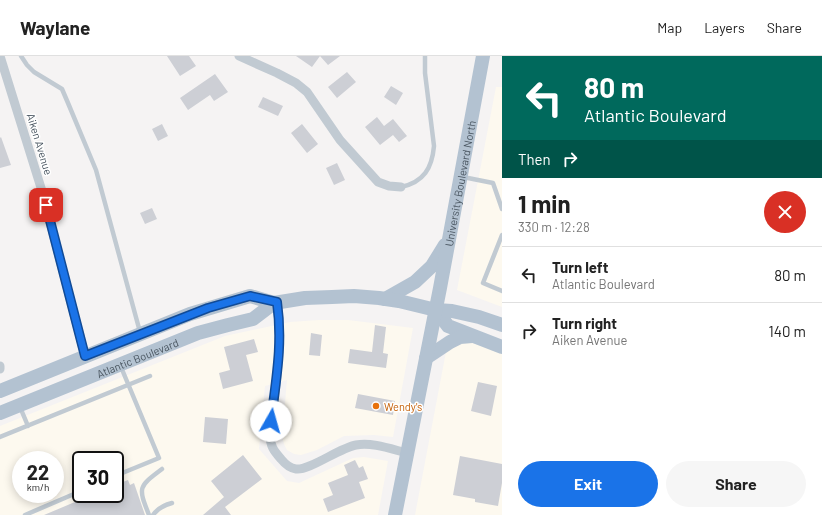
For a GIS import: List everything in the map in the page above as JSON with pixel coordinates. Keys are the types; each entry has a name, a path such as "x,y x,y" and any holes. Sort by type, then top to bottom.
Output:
{"main road":[{"name":"University Boulevard North","path":"395,515 436,310 483,56"},
{"path":"385,299 415,282 432,266 449,238"},
{"name":"Atlantic Boulevard","path":"0,392 85,356 196,312 250,296 275,303 305,298 354,296 385,299 436,310 452,311 472,315 502,325"},
{"name":"Atlantic Boulevard","path":"0,414 198,333 253,319 275,303"},
{"path":"436,310 448,326 502,347"},
{"path":"426,358 460,337 472,336"}],"street":[{"name":"Aiken Avenue","path":"0,56 42,191 85,356"},
{"path":"239,56 296,83 307,92 340,140 378,182 389,186 401,187"},
{"path":"275,303 280,324 280,351 270,435 270,444 273,451 289,467 297,469 305,468 347,447 357,445 378,446 407,453"}],"lane":[{"path":"21,56 34,72 62,89 68,103 96,170 140,334"},
{"path":"401,187 414,183 423,176 430,167 433,156 434,146 425,73 425,56"},
{"path":"460,177 493,183 502,210"},
{"path":"502,235 483,283 502,291"},
{"path":"120,365 159,458 124,472"},
{"path":"0,437 150,376"},
{"path":"19,406 28,426"},
{"path":"149,515 142,490 144,483 162,469"},
{"path":"25,515 72,495"},
{"path":"153,515 156,510 172,502"}],"shaded area":[{"path":"496,87 502,87 502,307 457,290"},
{"path":"319,320 348,320 413,328 393,437 374,435 344,436 317,450 301,455 294,454 287,450 282,437 287,380 265,386 259,449 287,481 299,483 353,458 364,457 388,461 378,515 0,515 0,426 225,336 290,322"},
{"path":"449,336 502,352 502,515 415,515"}],"building":[{"path":"167,56 189,56 196,66 180,76"},
{"path":"296,56 320,56 312,67"},
{"path":"320,56 340,56 328,65"},
{"path":"347,72 356,82 337,98 328,87"},
{"path":"215,74 228,92 214,101 210,95 188,110 180,98"},
{"path":"391,86 403,93 396,105 384,97"},
{"path":"263,97 283,106 278,116 258,107"},
{"path":"377,117 384,126 393,119 407,136 399,142 393,135 380,145 365,127"},
{"path":"162,124 168,136 158,141 152,129"},
{"path":"302,124 318,144 307,153 291,133"},
{"path":"1,137 11,165 0,168 0,138"},
{"path":"337,163 345,180 334,185 326,168"},
{"path":"152,208 157,219 145,224 140,213"},
{"path":"375,325 386,327 383,353 388,354 386,368 348,363 350,349 372,352"},
{"path":"311,333 322,335 320,356 309,355"},
{"path":"254,339 258,352 246,355 253,381 223,389 219,373 230,370 224,347"},
{"path":"478,382 497,386 491,416 471,411"},
{"path":"358,394 395,401 393,415 355,408"},
{"path":"205,417 228,419 226,444 203,442"},
{"path":"243,455 262,479 225,507 231,515 203,515 224,497 211,481"},
{"path":"460,456 502,464 502,483 498,506 475,502 475,499 453,495"},
{"path":"355,460 359,468 363,466 368,479 359,482 365,498 328,512 323,499 333,495 328,483 348,475 344,465"},
{"path":"128,480 130,485 134,483 145,515 44,515 73,503 124,503 124,482"}],"place":[{"name":"Wendy's","path":"376,406"}],"route":[{"path":"46,205 85,356 190,314 250,296 274,303 277,302 280,324 280,351 271,421"}]}
